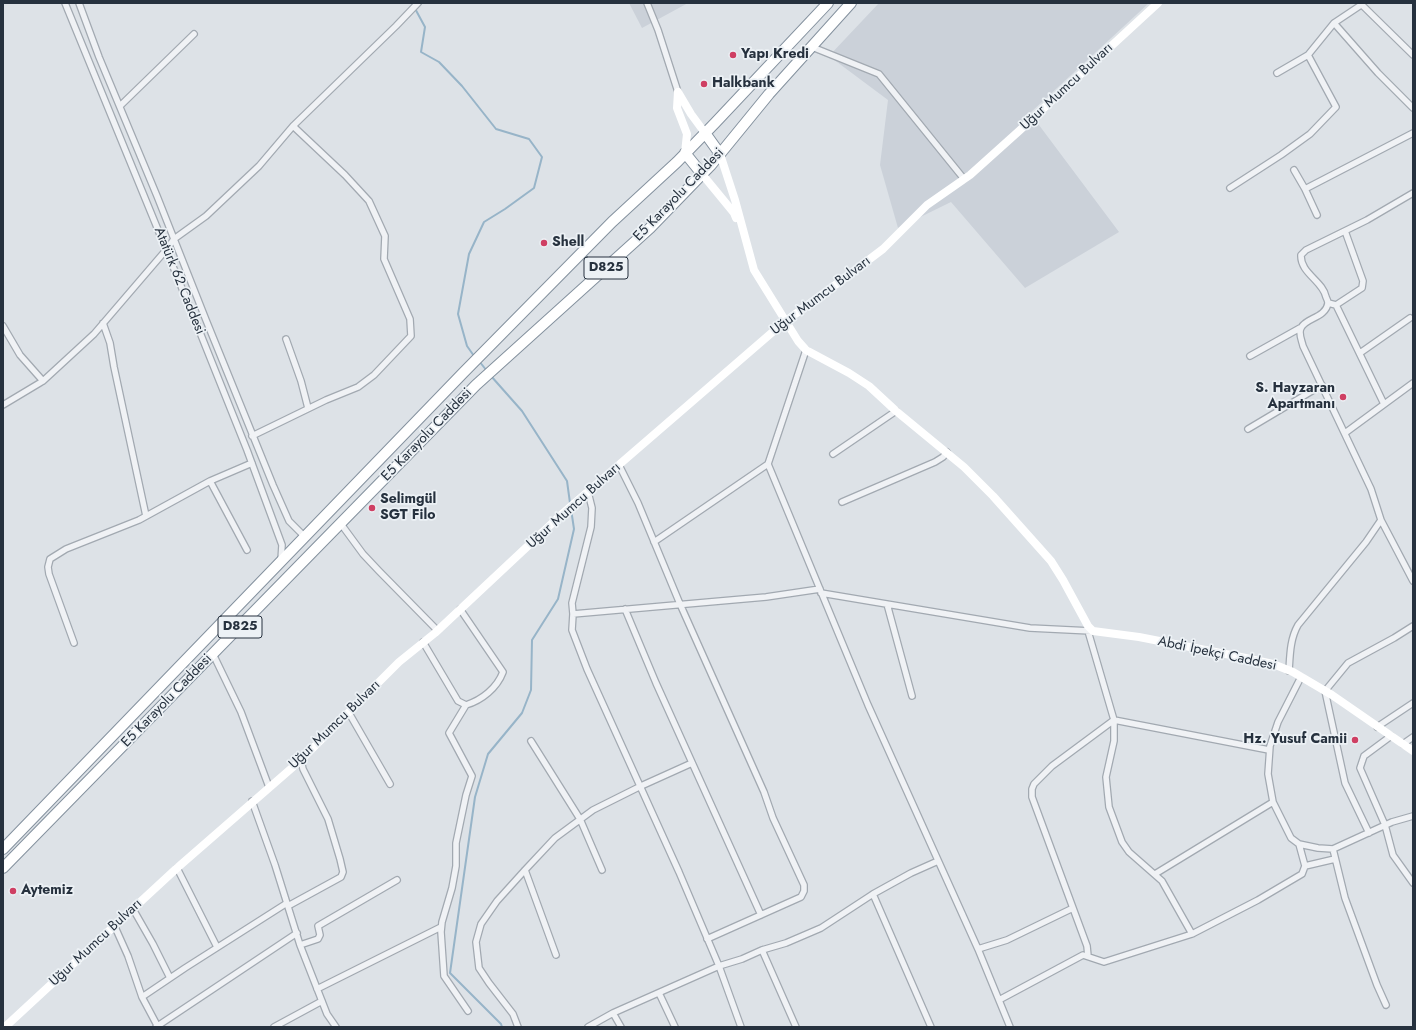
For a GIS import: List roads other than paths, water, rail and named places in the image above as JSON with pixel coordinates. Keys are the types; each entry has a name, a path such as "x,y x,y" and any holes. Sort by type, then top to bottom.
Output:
{"highway":[{"name":"E5 Karayolu Caddesi","path":"3,849 463,373 612,222 705,133 828,3"},
{"name":"E5 Karayolu Caddesi","path":"3,868 476,385 650,228 720,154 769,94 852,3"},
{"path":"705,133 720,154"},
{"path":"685,153 702,174"}],"street":[{"name":"Atatürk 62 Caddesi","path":"65,3 252,463 282,545 281,562"},
{"name":"Atatürk 62 Caddesi","path":"79,3 99,57 174,238 252,436 289,521 305,537"},
{"path":"3,405 43,381 94,334 166,250 174,238 206,216 259,166 292,126 418,3"},
{"path":"647,3 658,30 678,92 690,114 705,133"},
{"name":"Uğur Mumcu Bulvarı","path":"5,1027 177,868 252,801 301,760 399,662 438,630 562,514 786,321 883,249 927,205 964,179 1019,131 1158,3"},
{"path":"1277,73 1308,55 1334,23 1361,4 1413,55"},
{"path":"1334,23 1378,73 1413,108"},
{"path":"120,106 194,34"},
{"path":"812,47 879,74 964,179"},
{"path":"1230,188 1310,134 1336,107 1308,55"},
{"path":"678,92 677,108 687,134 685,153"},
{"path":"252,436 308,408 358,387 374,374 411,336 410,319 384,259 385,236 369,201 292,126"},
{"path":"1305,189 1413,133"},
{"path":"720,154 745,235 754,270 798,341 806,350 822,360 849,373 869,386 896,411 947,452 993,496 1051,561 1063,580 1090,631 1114,720 1114,741 1106,777 1110,806 1122,842 1129,852 1162,881 1192,934"},
{"path":"1294,170 1317,215"},
{"path":"702,174 734,213 745,235"},
{"path":"1250,356 1300,328 1323,313 1328,303 1325,290 1302,265 1301,255 1306,250 1367,220 1413,193"},
{"path":"1336,306 1362,288 1363,281 1345,231"},
{"path":"1328,303 1336,306 1384,404"},
{"path":"1360,353 1410,318"},
{"path":"103,323 110,343 146,516"},
{"path":"3,326 20,355 43,381"},
{"path":"1300,328 1303,346 1371,489 1381,520 1413,581"},
{"path":"286,339 301,381 308,408"},
{"path":"654,542 768,464 806,350"},
{"path":"1345,433 1413,382"},
{"path":"1248,429 1322,385"},
{"path":"833,454 896,411"},
{"path":"842,502 935,462 943,457 947,452"},
{"path":"74,643 49,574 48,567 50,558 66,549 139,520 210,481 252,463"},
{"path":"768,464 868,705 978,949 1010,1027"},
{"path":"619,465 638,503 680,604 764,792 773,818 804,885 804,891 800,897 707,939"},
{"path":"210,481 247,550"},
{"path":"588,492 592,508 591,527 572,603 572,630 588,670 719,966 741,1027"},
{"path":"1290,671 1291,642 1298,625 1366,542 1381,520"},
{"path":"340,524 379,572 438,630"},
{"path":"573,614 820,591 1030,628 1090,631"},
{"path":"887,604 912,696"},
{"path":"460,609 503,672 500,680 490,690 476,702 466,705 449,733 472,776 466,795 456,843 456,866 452,888 441,927 442,955 444,976 468,1011"},
{"path":"625,609 692,763 761,915"},
{"path":"1369,833 1345,783 1325,691 1348,663 1413,626"},
{"name":"Abdi İpekçi Caddesi","path":"1090,631 1139,637 1273,664 1290,671 1325,691 1413,751"},
{"path":"423,642 458,701 466,705"},
{"path":"213,654 241,712 269,787"},
{"path":"1301,677 1278,722 1269,750 1268,774 1273,802 1291,838 1299,844 1333,849 1385,825 1413,816"},
{"path":"1377,727 1413,703"},
{"path":"349,713 390,784"},
{"path":"1088,956 1087,946 1032,797 1032,789 1034,784 1052,766 1114,720 1269,750"},
{"path":"1391,736 1364,756 1360,768 1385,825 1393,855 1413,883"},
{"path":"1403,744 1413,737"},
{"path":"531,741 580,820 602,870"},
{"path":"142,997 217,947 287,904 341,877 343,872 328,819 303,770 301,760"},
{"path":"518,1027 513,1014 488,983 479,968 476,942 481,924 498,901 555,838 593,810 640,786 692,763"},
{"path":"252,801 300,945 327,1014 336,1027"},
{"path":"1155,874 1273,802"},
{"path":"999,1000 1083,955 1104,962 1192,934 1258,900 1302,874 1305,866 1299,844"},
{"path":"1333,849 1345,898 1377,985 1386,1005"},
{"path":"1305,866 1335,859"},
{"path":"588,1027 613,1014 719,966 786,943 821,928 872,894 911,873 938,861"},
{"path":"177,868 217,947"},
{"path":"525,870 556,955"},
{"path":"300,945 318,939 320,935 318,926 397,880"},
{"path":"872,894 931,1027"},
{"path":"978,949 1007,940 1073,908"},
{"path":"133,909 170,978"},
{"path":"114,927 128,956 142,997 157,1027 296,933"},
{"path":"317,989 441,927"},
{"path":"762,950 796,1027"},
{"path":"659,993 675,1027"},
{"path":"274,1027 322,1001"},
{"path":"613,1014 621,1027"}],"waterway":[{"path":"412,3 425,27 421,52 439,62 462,86 496,129 529,139 542,157 534,188 484,222 469,254 458,314 467,346 474,356"},
{"path":"479,361 487,371"},
{"path":"491,376 522,411 567,481 570,503"},
{"path":"502,1027 501,1024 450,973 475,797 488,754 522,713 531,690 532,640 558,599 574,529 571,509"}],"place":[{"name":"Yapı Kredi","path":"733,55"},
{"name":"Halkbank","path":"704,84"},
{"name":"Shell","path":"544,243"},
{"name":"S. Hayzaran Apartmanı","path":"1343,397"},
{"name":"Selimgül SGT Filo","path":"372,508"},
{"name":"Hz. Yusuf Camii","path":"1355,740"},
{"name":"Aytemiz","path":"13,891"}]}
